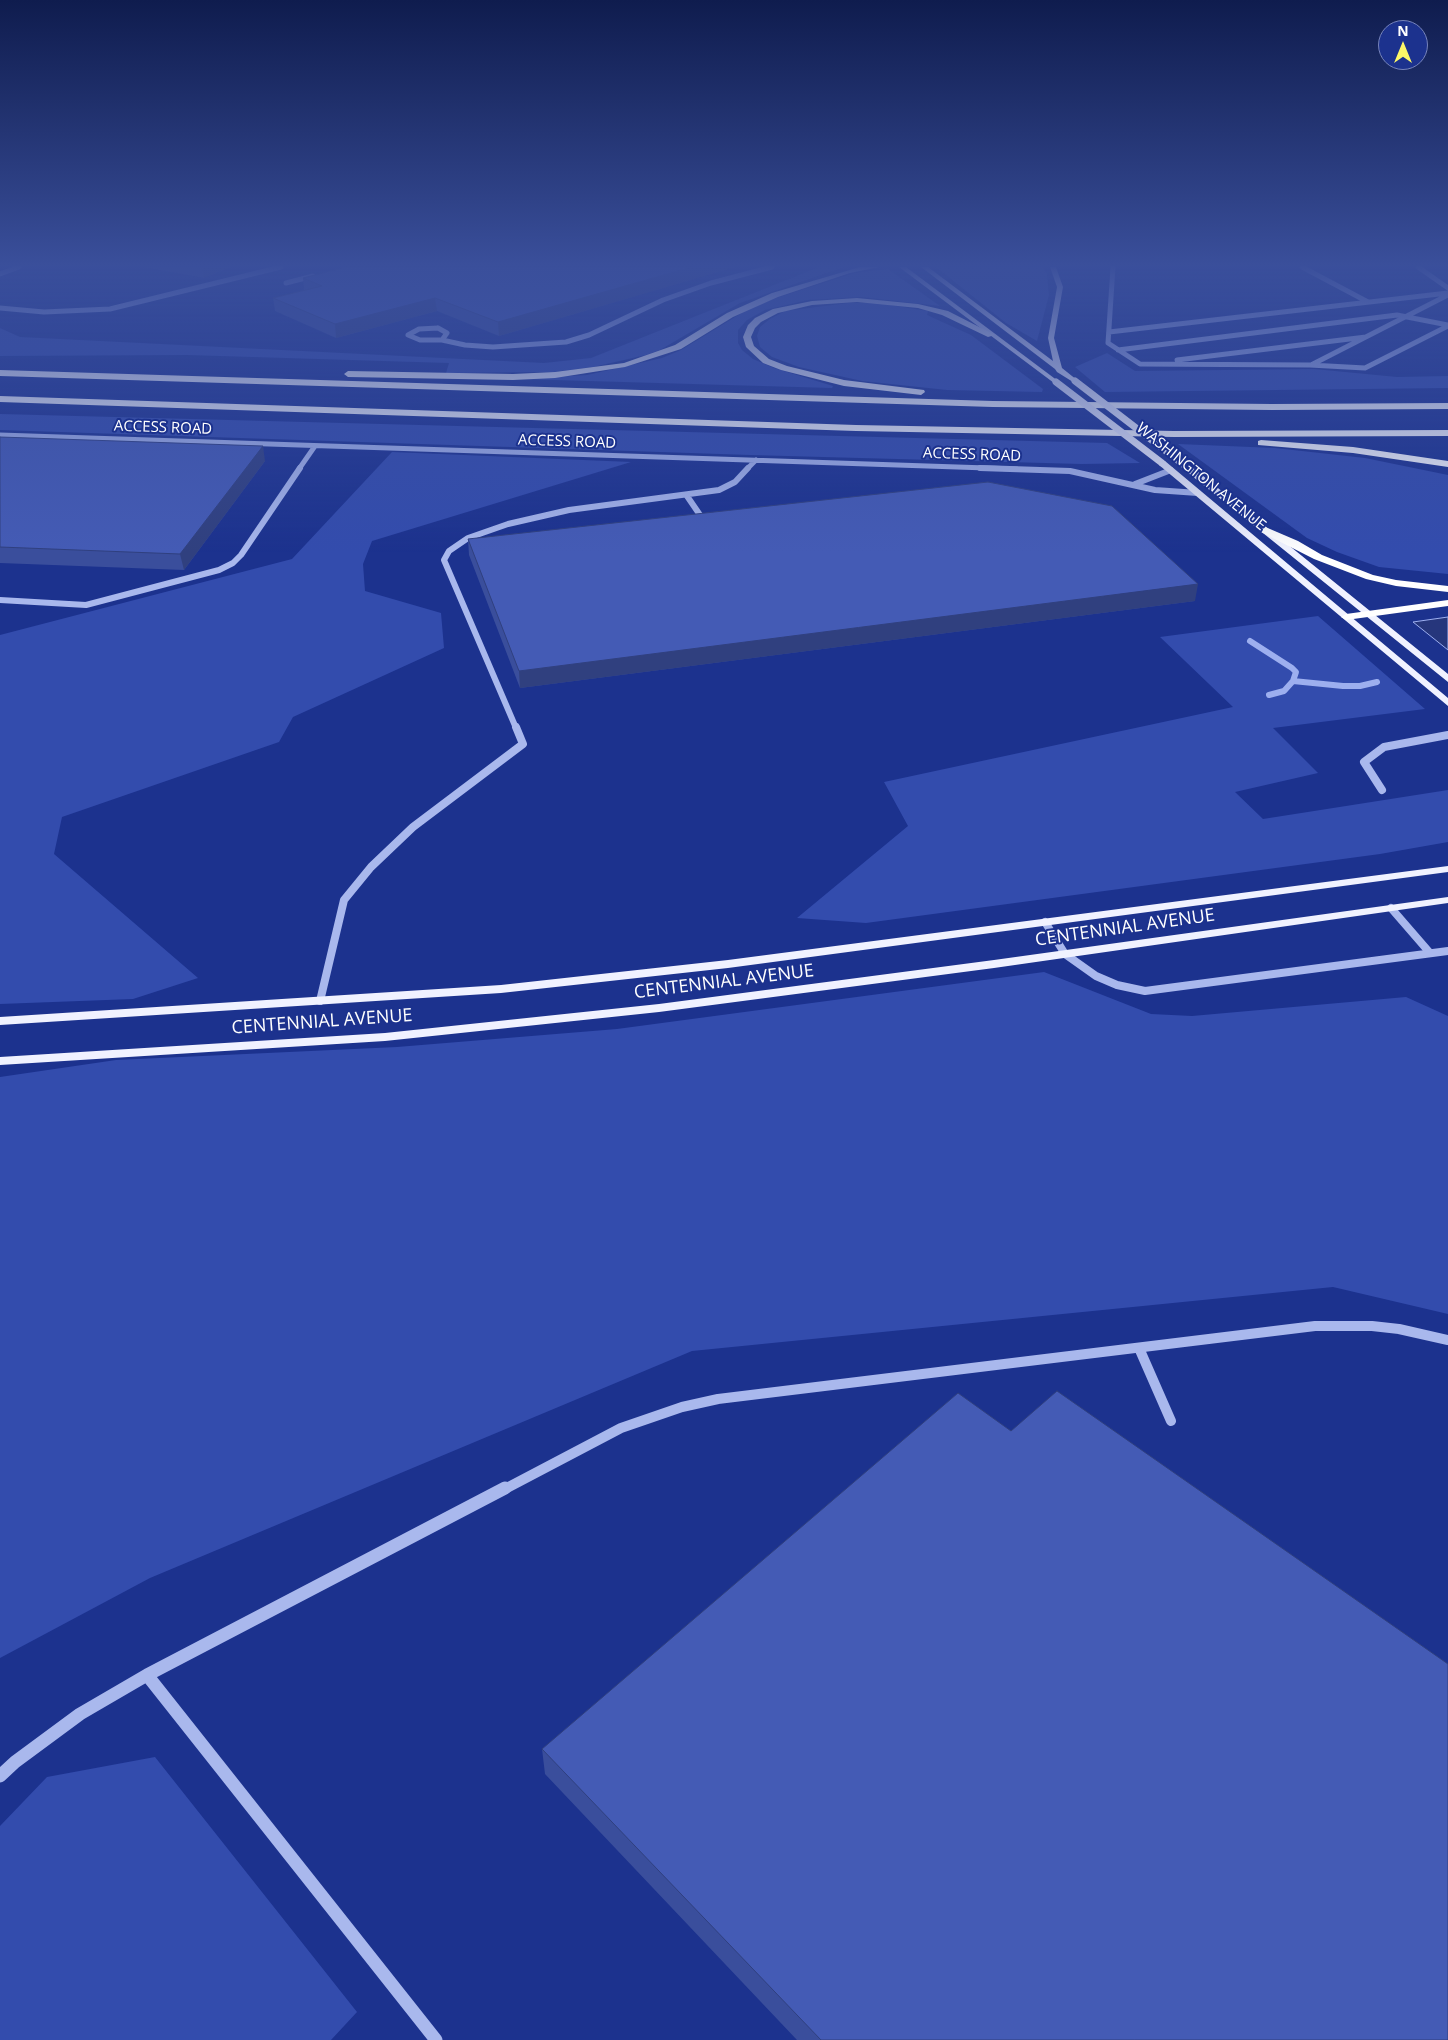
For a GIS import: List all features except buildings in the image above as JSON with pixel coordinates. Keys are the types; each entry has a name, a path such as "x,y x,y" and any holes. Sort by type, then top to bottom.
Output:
{"highway":[{"path":"334,373 513,377 556,375 633,362"},
{"path":"769,362 784,368 844,383 896,390 973,396 1054,398 1122,406"},
{"path":"0,372 35,367 294,373"},
{"path":"0,372 718,396 1122,406 1448,406"},
{"path":"0,399 846,428 1174,434 1448,433"},
{"path":"1174,434 1353,450 1448,464"},
{"path":"1263,529 1294,543 1318,557 1370,577 1396,583 1448,589"},
{"path":"1346,617 1448,603"}],"main road":[{"name":"WASHINGTON AVENUE","path":"1029,362 1171,470 1447,702"},
{"name":"WASHINGTON AVENUE","path":"1048,362 1179,461 1448,679"},
{"path":"1057,362 1059,371"},
{"name":"CENTENNIAL AVENUE","path":"0,1021 501,989 728,964 1446,869"},
{"name":"CENTENNIAL AVENUE","path":"0,1060 386,1037 659,1008 1445,901"}],"lane":[{"path":"1137,362 1140,364 1310,365 1365,368 1376,362"},
{"path":"1140,364 1155,362"},
{"path":"1310,365 1315,362"},
{"name":"ACCESS ROAD","path":"0,435 1070,471 1155,490 1198,493"},
{"path":"0,600 86,604 219,570 233,563 241,556 315,446"},
{"path":"320,1001 344,900 371,867 413,827 523,744 444,560 450,551 468,538 508,524 569,510 686,496 728,487 756,460"},
{"path":"1132,485 1153,479 1171,470"},
{"path":"686,496 700,515"},
{"path":"1382,790 1364,762 1384,747 1448,735"},
{"path":"1391,908 1430,953"},
{"path":"1046,922 1065,954 1096,976 1117,985 1145,992 1448,951"},
{"path":"0,1776 15,1762 80,1714 147,1675 621,1428 674,1410 718,1399 1315,1326 1343,1325 1399,1329 1448,1340"},
{"path":"1140,1348 1171,1421"},
{"path":"147,1675 436,2040"}],"shaded area":[{"path":"423,362 528,362 614,362 553,372 446,373 449,363"},
{"path":"643,362 760,362 833,386 832,388 519,379 587,375"},
{"path":"786,362 1007,362 1043,389 1042,392 947,390 862,381 799,367"},
{"path":"1086,362 1121,362 1135,371 1314,369 1397,377 1448,376 1448,388 1105,392 1075,367"},
{"path":"0,414 1107,443 1140,463 1082,464 750,455 0,430"},
{"path":"1178,444 1275,448 1365,458 1448,475 1448,574 1379,567 1337,552 1307,538"},
{"path":"392,452 631,462 372,541 363,564 365,591 441,613 444,648 293,717 279,742 62,817 54,854 198,978 133,999 0,1004 0,635 292,559"},
{"path":"1318,616 1425,709 1273,728 1318,773 1235,792 1263,819 1448,790 1448,842 1380,854 866,923 797,918 908,826 884,782 1233,707 1160,637"},
{"path":"1448,617 1448,650 1413,622"},
{"path":"1044,972 1151,1014 1192,1016 1406,997 1448,1016 1448,1314 1333,1287 692,1351 150,1578 0,1658 0,1077 116,1060 397,1047 617,1029"},
{"path":"155,1757 357,2012 331,2040 0,2040 0,1826 47,1777"}],"waterway":[{"path":"1250,641 1292,668 1296,672 1293,681"},
{"path":"1269,695 1284,691 1293,681"},
{"path":"1293,681 1343,686 1360,686 1377,682"}]}
